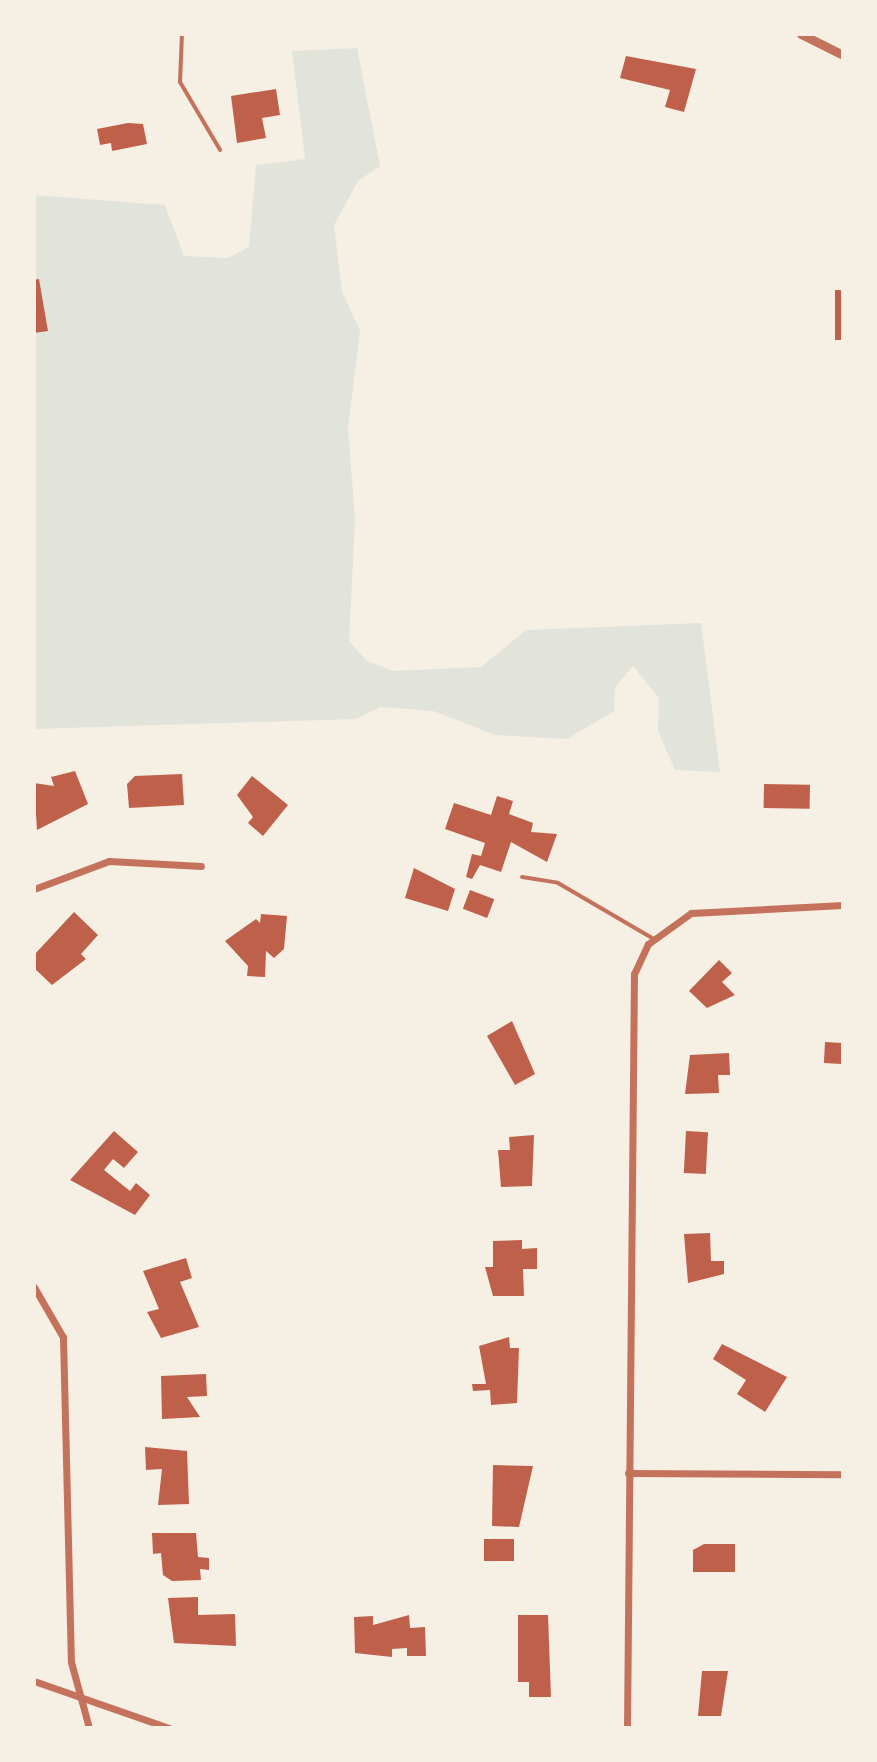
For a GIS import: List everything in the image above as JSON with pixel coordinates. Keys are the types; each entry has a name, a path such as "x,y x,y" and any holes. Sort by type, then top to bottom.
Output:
{"street":[{"path":"801,34 843,55"},
{"path":"34,889 109,861 201,866"},
{"path":"627,1728 629,1004 637,963 654,939 691,913 714,907 843,905"},
{"path":"34,1287 63,1337 78,1697 89,1728"},
{"path":"628,1473 843,1474"},
{"path":"34,1681 169,1728"}],"lane":[{"path":"182,34 180,82 220,150"},
{"path":"522,877 558,883 654,939"}],"shaded area":[{"path":"357,48 380,166 358,181 334,225 342,292 360,330 348,427 355,520 349,641 366,660 393,671 481,667 526,630 701,623 720,772 675,770 658,731 659,698 633,666 615,687 614,711 567,739 495,735 433,711 380,707 356,719 34,729 34,195 165,205 184,256 228,258 249,247 256,165 305,159 292,51"}],"building":[{"path":"626,56 696,69 684,112 665,107 670,90 620,78"},
{"path":"276,89 280,115 262,118 266,138 237,143 231,96"},
{"path":"128,123 143,124 147,144 112,151 111,143 100,145 97,129"},
{"path":"39,279 48,331 34,333 34,280"},
{"path":"835,290 843,290 843,340 835,340"},
{"path":"75,771 88,804 37,830 34,783 54,786 51,777"},
{"path":"182,774 184,805 129,808 127,784 135,776"},
{"path":"252,776 288,805 263,836 248,823 253,817 237,795"},
{"path":"764,784 810,785 810,809 764,808"},
{"path":"497,796 513,801 509,814 533,823 531,832 557,834 547,862 511,842 501,872 480,865 472,879 466,877 472,854 481,856 485,843 445,829 454,803 491,815"},
{"path":"414,868 455,889 448,911 405,898"},
{"path":"470,890 494,899 487,918 463,909"},
{"path":"74,912 98,935 81,954 86,959 52,985 34,968 35,954"},
{"path":"261,914 287,916 284,949 274,958 266,951 265,977 247,976 248,966 225,941 256,919 260,923"},
{"path":"719,960 732,973 722,982 735,995 707,1008 689,991"},
{"path":"512,1021 535,1074 515,1085 487,1036"},
{"path":"825,1042 843,1043 842,1064 824,1063"},
{"path":"729,1053 730,1075 718,1075 719,1093 685,1094 690,1055"},
{"path":"114,1131 138,1152 124,1168 113,1159 104,1170 130,1191 136,1183 150,1195 135,1215 70,1180"},
{"path":"686,1131 708,1132 706,1174 684,1173"},
{"path":"534,1135 532,1186 501,1187 498,1150 510,1150 509,1137"},
{"path":"710,1233 711,1261 724,1261 724,1274 688,1283 684,1234"},
{"path":"522,1240 522,1249 537,1248 537,1269 523,1269 524,1296 493,1296 485,1267 493,1267 493,1241"},
{"path":"186,1258 192,1278 180,1282 199,1327 161,1338 147,1312 159,1309 143,1271"},
{"path":"509,1337 510,1348 519,1348 517,1403 491,1405 490,1390 473,1391 472,1384 486,1384 479,1346"},
{"path":"722,1344 787,1377 765,1412 737,1394 746,1380 713,1359"},
{"path":"206,1374 207,1396 187,1397 200,1417 162,1419 161,1376"},
{"path":"145,1447 187,1451 189,1504 158,1505 162,1469 146,1470"},
{"path":"493,1465 533,1466 519,1527 492,1526"},
{"path":"152,1533 196,1533 198,1557 209,1558 209,1570 200,1569 201,1580 172,1581 163,1575 161,1553 153,1554"},
{"path":"484,1539 514,1539 514,1561 484,1561"},
{"path":"704,1544 735,1544 735,1572 693,1572 693,1550"},
{"path":"198,1597 198,1615 235,1614 236,1646 174,1643 168,1598"},
{"path":"409,1615 410,1628 425,1627 426,1656 407,1656 407,1648 392,1649 392,1657 355,1653 354,1617 373,1616 373,1625"},
{"path":"518,1615 548,1615 551,1697 529,1697 529,1682 518,1682"},
{"path":"702,1671 728,1671 721,1716 698,1716"}]}
